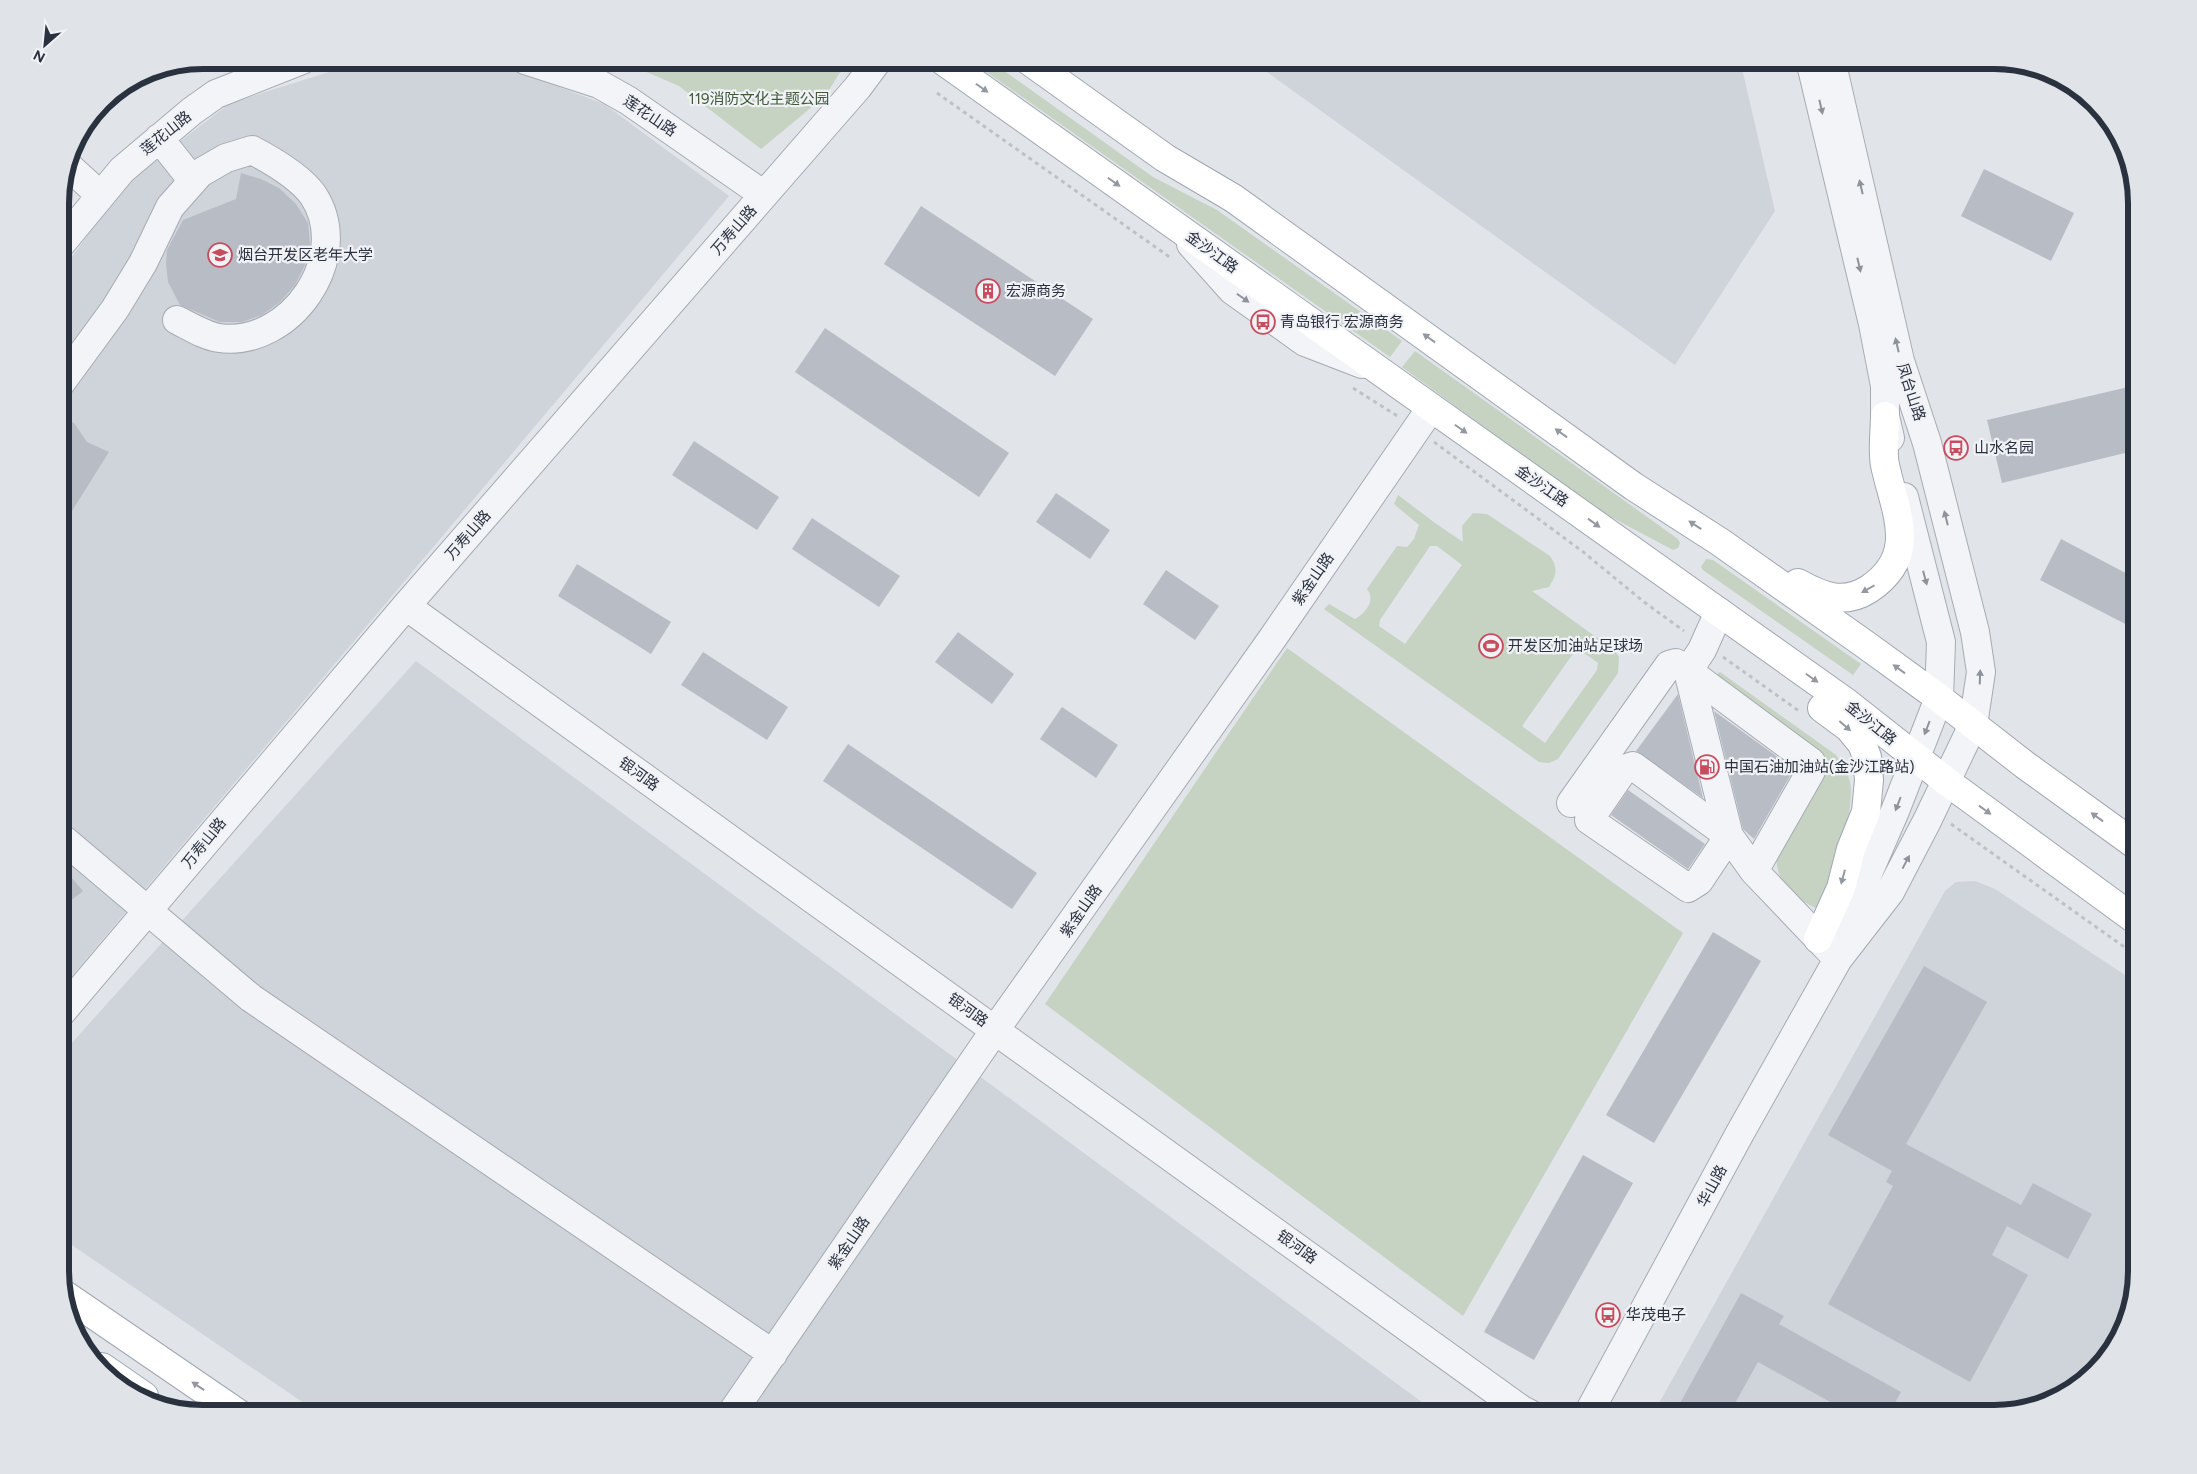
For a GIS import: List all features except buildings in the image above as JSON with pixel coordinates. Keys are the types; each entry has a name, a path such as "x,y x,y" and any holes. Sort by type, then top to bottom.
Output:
{"main road":[{"name":"金沙江路","path":"955,69 1378,370 1423,418 1719,612 1847,703 1946,781 2128,914"},
{"path":"1041,69 1165,158 1233,198 1633,486 1720,542 1938,698 2025,765 2128,839"},
{"path":"1720,542 1806,587 1832,598 1849,598 1865,592 1881,581 1893,567 1902,535 1885,463 1885,416"},
{"path":"1719,612 1768,667 1849,728 1862,744 1866,757 1869,780 1866,812 1851,849 1841,888 1818,939"},
{"path":"71,1299 226,1405"}],"street":[{"name":"莲花山路","path":"69,234 122,170 159,138 216,94 279,69"},
{"name":"莲花山路","path":"553,69 599,84 628,101 764,195"},
{"name":"万寿山路","path":"69,1004 148,912 217,826 858,87 871,69"},
{"name":"凤台山路","path":"1812,69 1873,324 1885,386 1885,416 1903,495 1941,642 1938,698 1896,811 1856,901 1838,959"},
{"name":"凤台山路","path":"1833,69 1900,361 1928,443 1975,632 1981,672 1974,725 1932,810 1890,892 1838,959"},
{"path":"159,138 193,181"},
{"path":"69,372 115,309 138,271 170,207 200,173 226,158 252,150 290,173 312,194 321,213 326,241 322,267 309,293 294,312 272,328 244,338 219,338 201,332 177,320"},
{"path":"73,170 100,195"},
{"name":"紫金山路","path":"737,1405 995,1030 1272,639 1423,418"},
{"name":"银河路","path":"406,606 1515,1405"},
{"path":"1719,612 1705,644 1688,671 1729,836 1699,881 1688,888 1589,820 1624,769 1634,766 1729,836 1754,871 1838,959"},
{"path":"1571,803 1669,665 1676,663 1811,762 1811,771 1754,871"},
{"path":"69,844 251,998 773,1354"},
{"name":"华山路","path":"1593,1405 1740,1133 1838,959"}],"path":[{"path":"936,92 1178,263"},
{"path":"1345,383 1380,403 1423,418 1644,602 1801,712"},
{"path":"1932,810 2128,950"}],"shaded area":[{"path":"339,69 512,69 604,104 729,196 69,979 69,261 122,186 230,103"},
{"path":"1263,69 1742,69 1775,211 1675,365"},
{"path":"416,661 1426,1405 307,1405 69,1243 69,1046"},
{"path":"1975,881 1995,889 2128,977 2127,1289 2121,1315 2106,1346 2083,1372 2069,1383 2038,1398 2021,1403 1995,1405 1658,1405 1945,891 1956,882"}],"green space":[{"name":"119消防文化主题公园","path":"640,69 840,69 841,71 825,96 761,149 679,86"},
{"path":"983,69 1002,69 1153,177 1217,210 1402,341 1390,357"},
{"path":"1415,351 1678,539 1680,543 1678,548 1673,550 1596,509 1402,367"},
{"path":"1398,495 1463,542 1462,526 1473,513 1487,514 1550,556 1555,568 1552,582 1549,587 1532,591 1614,650 1619,657 1618,673 1558,759 1549,763 1539,762 1324,609 1329,604 1355,619 1359,616 1366,610 1370,602 1370,593 1367,589 1397,546 1407,547 1414,539 1419,525 1394,504","holes":["1430,546 1437,546 1462,565 1405,644 1379,626 1380,620","1577,648 1598,663 1597,670 1545,743 1522,726"]},
{"path":"1706,559 1713,560 1861,664 1853,675 1703,570 1701,567"},
{"path":"1287,648 1683,933 1463,1316 1045,1004"},
{"path":"1720,672 1836,755 1847,774 1850,782 1850,810 1836,864 1818,909 1788,890 1780,876 1776,856 1825,773 1823,759 1714,676"}],"place":[{"name":"烟台开发区老年大学","path":"220,255"},
{"name":"宏源商务","path":"988,291"},
{"name":"青岛银行 宏源商务","path":"1263,322"},
{"name":"山水名园","path":"1956,448"},
{"name":"开发区加油站足球场","path":"1491,646"},
{"name":"中国石油加油站(金沙江路站)","path":"1707,767"},
{"name":"华茂电子","path":"1608,1315"}]}
